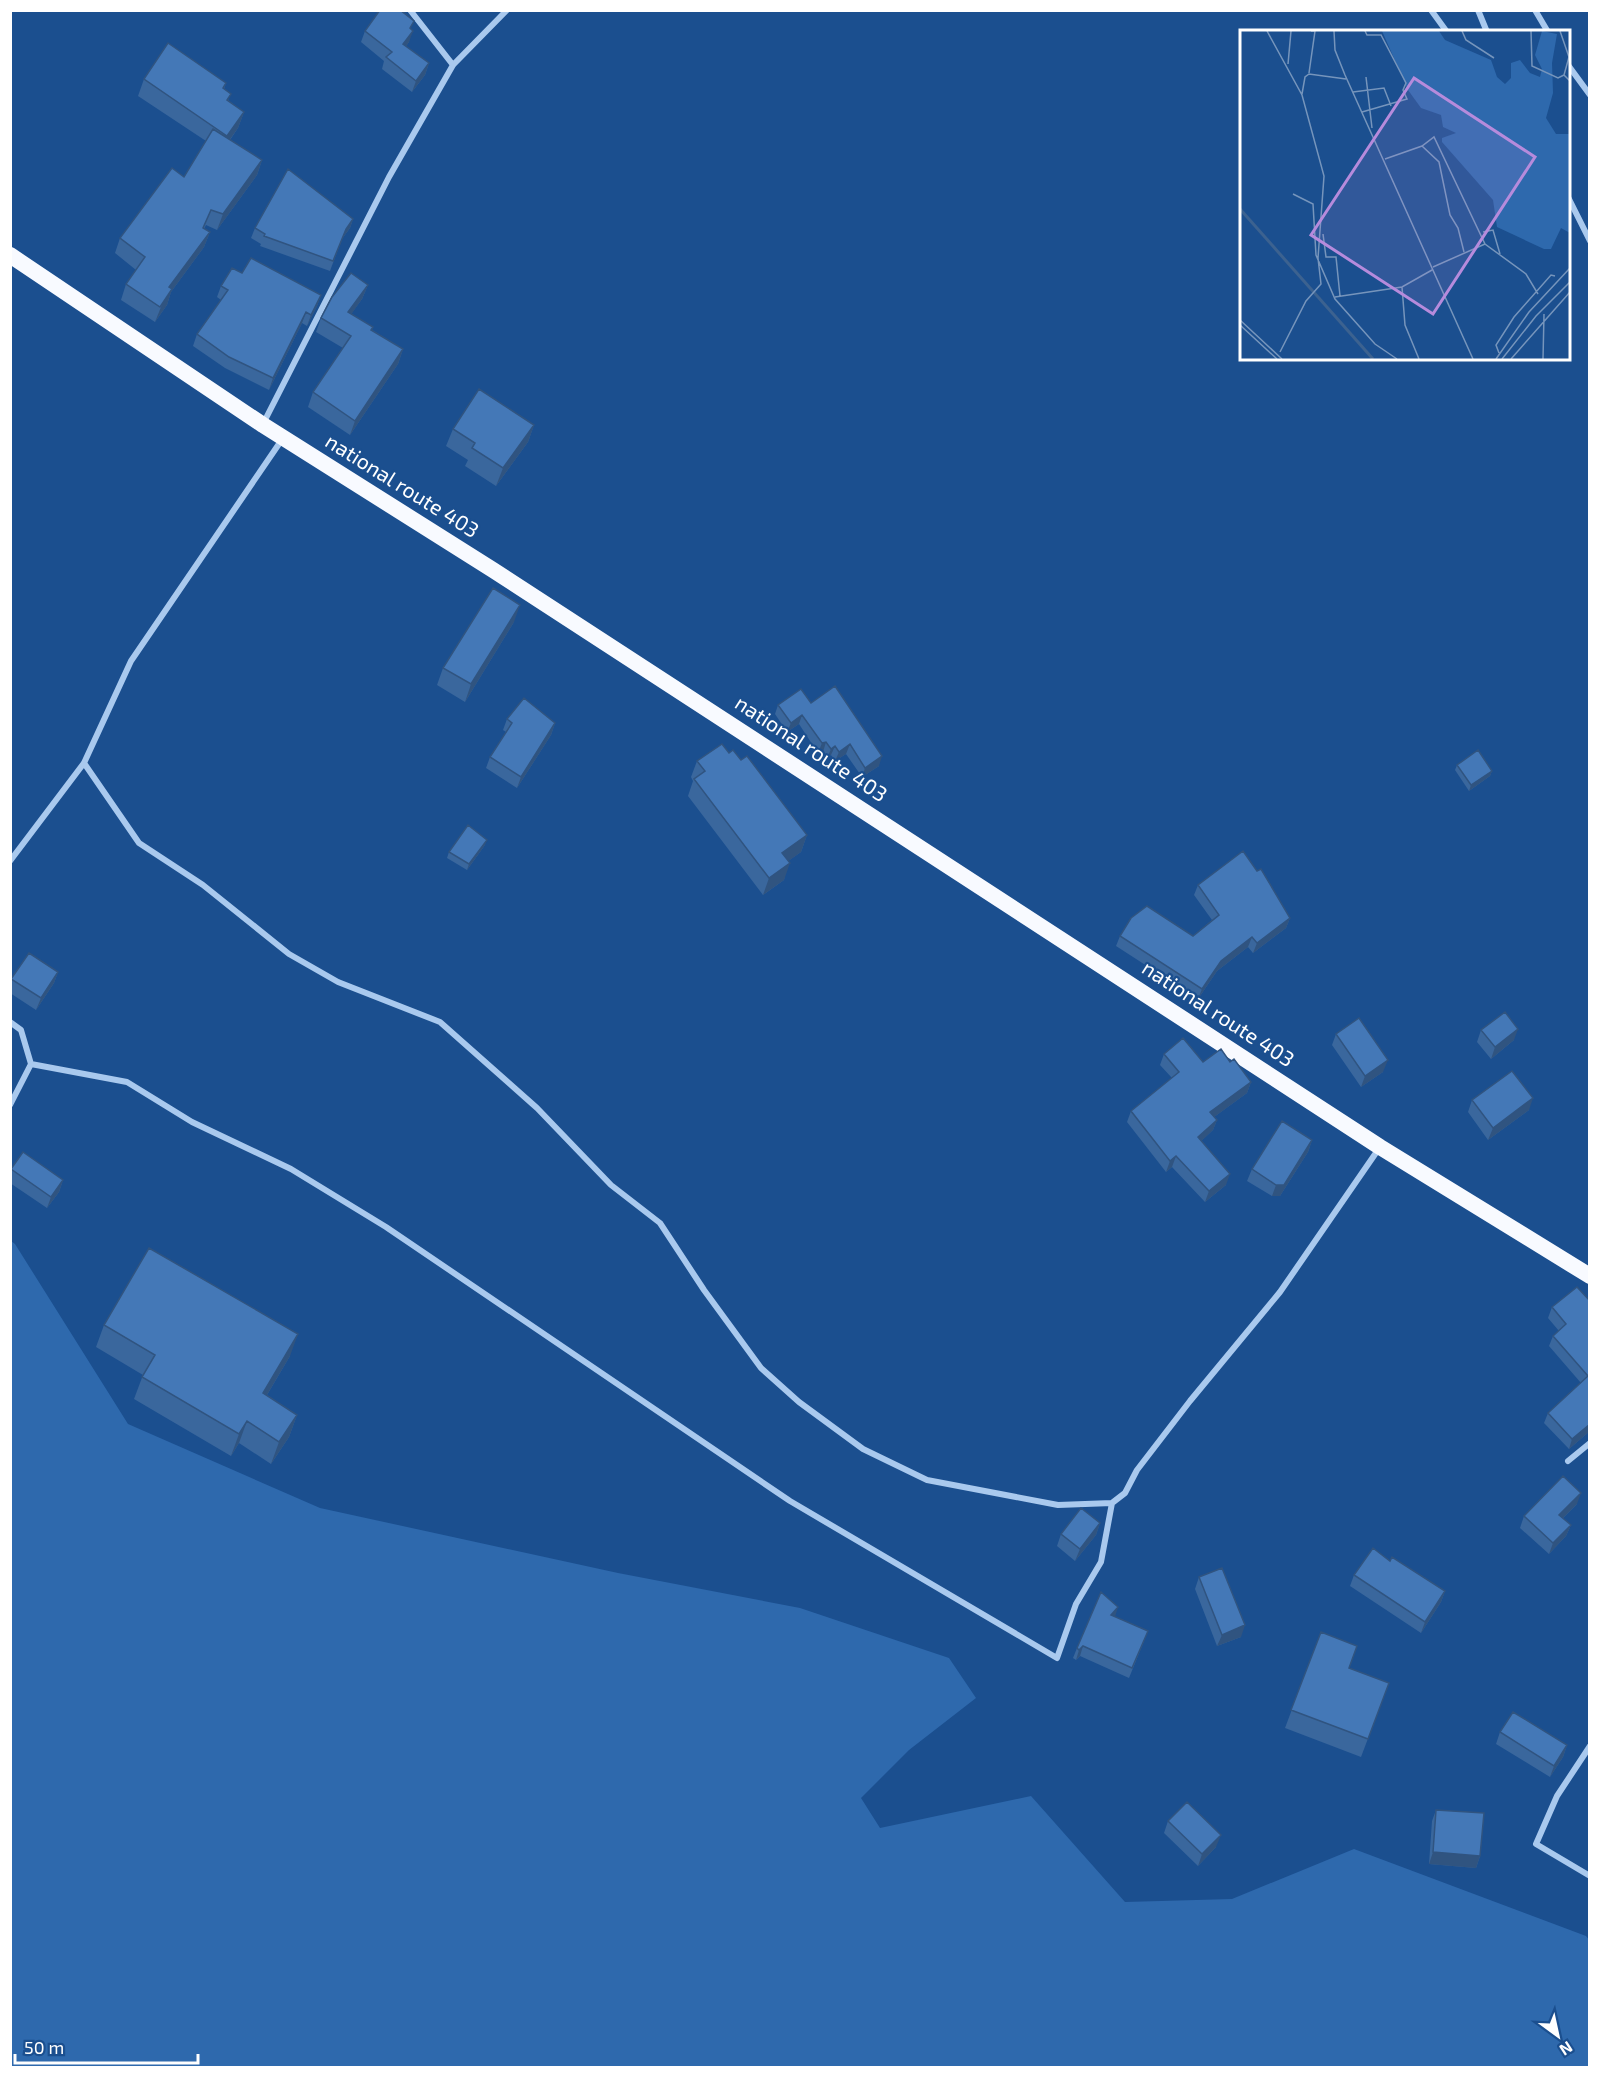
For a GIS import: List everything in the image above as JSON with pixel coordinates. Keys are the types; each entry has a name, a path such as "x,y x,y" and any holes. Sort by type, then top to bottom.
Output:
{"highway":[{"name":"national route 403","path":"10,255 263,425 494,570 1380,1147 1590,1276"}],"street":[{"path":"410,10 453,65"},
{"path":"263,425 389,177 453,65 507,10"},
{"path":"1431,10 1446,30"},
{"path":"1478,10 1486,30"},
{"path":"1535,10 1547,30"},
{"path":"1570,65 1590,95"},
{"path":"1570,199 1590,241"},
{"path":"10,861 84,763 131,661 284,438"},
{"path":"84,763 139,843 203,885 289,954 338,982 440,1022 537,1108 611,1185 660,1223 704,1290 761,1368 799,1402 863,1449 927,1480 1058,1505 1112,1503 1125,1493 1137,1470 1280,1292 1380,1147"},
{"path":"10,1022 21,1030 31,1064 10,1105"},
{"path":"31,1064 128,1082 192,1122 291,1170 386,1227 790,1501 1057,1659 1076,1604 1101,1562 1112,1503"},
{"path":"1568,1461 1590,1443"},
{"path":"1590,1746 1557,1796 1536,1844 1590,1876"}],"shaded area":[{"path":"11,1241 128,1424 320,1508 618,1573 800,1608 949,1658 976,1698 909,1750 861,1798 880,1828 1031,1796 1125,1902 1232,1899 1354,1849 1586,1936 1590,1941 1589,2067 11,2067"}],"building":[{"path":"380,10 400,10 414,21 410,28 413,31 403,44 429,63 416,81 386,57 392,52 365,31"},
{"path":"168,43 226,83 223,88 231,94 227,100 244,112 227,136 144,79"},
{"path":"213,129 262,160 223,214 211,210 203,228 210,232 169,287 172,289 160,307 126,284 145,257 120,238 172,168 184,177"},
{"path":"288,169 353,219 346,229 333,261 264,236 265,234 255,228"},
{"path":"251,258 321,295 311,315 306,312 273,378 229,357 197,334 228,290 221,286 232,268 242,273"},
{"path":"351,273 368,285 348,312 373,327 371,330 403,349 355,421 313,392 351,336 321,318 332,297"},
{"path":"479,389 534,425 503,468 472,448 475,443 453,429"},
{"path":"493,588 520,605 471,684 443,668"},
{"path":"835,686 882,756 865,768 850,744 839,752 835,746 831,749 826,742 822,743 802,715 791,723 778,705 801,689 811,703"},
{"path":"524,698 555,723 521,777 490,757 512,723 507,719"},
{"path":"722,744 729,753 733,750 741,760 747,756 807,835 782,853 790,863 769,878 694,779 705,771 697,761"},
{"path":"1478,750 1492,771 1471,785 1457,765"},
{"path":"468,825 487,840 469,864 449,852"},
{"path":"1243,851 1257,871 1261,869 1290,918 1257,943 1252,937 1221,961 1202,989 1120,936 1131,918 1147,906 1193,936 1219,915 1198,885"},
{"path":"29,953 58,972 41,998 11,979"},
{"path":"1505,1012 1518,1029 1495,1047 1481,1030"},
{"path":"1359,1018 1388,1060 1365,1076 1336,1034"},
{"path":"1183,1038 1203,1062 1221,1049 1230,1062 1234,1059 1251,1082 1210,1112 1217,1120 1198,1137 1230,1174 1209,1191 1176,1156 1170,1161 1131,1111 1179,1072 1164,1054"},
{"path":"1512,1071 1533,1098 1493,1128 1472,1100"},
{"path":"1282,1121 1312,1140 1284,1185 1276,1185 1252,1169"},
{"path":"23,1152 63,1180 51,1197 11,1169"},
{"path":"149,1248 298,1334 263,1393 297,1415 279,1442 247,1421 239,1434 142,1377 155,1355 104,1325"},
{"path":"1577,1287 1590,1301 1590,1424 1572,1439 1548,1413 1588,1376 1553,1336 1566,1324 1552,1307"},
{"path":"1563,1476 1581,1493 1559,1515 1571,1525 1553,1543 1524,1516"},
{"path":"1081,1508 1100,1523 1080,1549 1061,1534"},
{"path":"1373,1548 1390,1561 1392,1557 1445,1591 1425,1622 1354,1575"},
{"path":"1222,1568 1245,1625 1222,1635 1199,1577"},
{"path":"1101,1592 1118,1607 1111,1615 1148,1631 1132,1668 1083,1646 1079,1650 1077,1648"},
{"path":"1321,1632 1357,1646 1349,1668 1389,1683 1368,1739 1291,1710"},
{"path":"1513,1712 1567,1745 1554,1766 1500,1732"},
{"path":"1187,1802 1221,1835 1202,1854 1168,1821"},
{"path":"1436,1810 1484,1813 1480,1856 1433,1852"}]}
